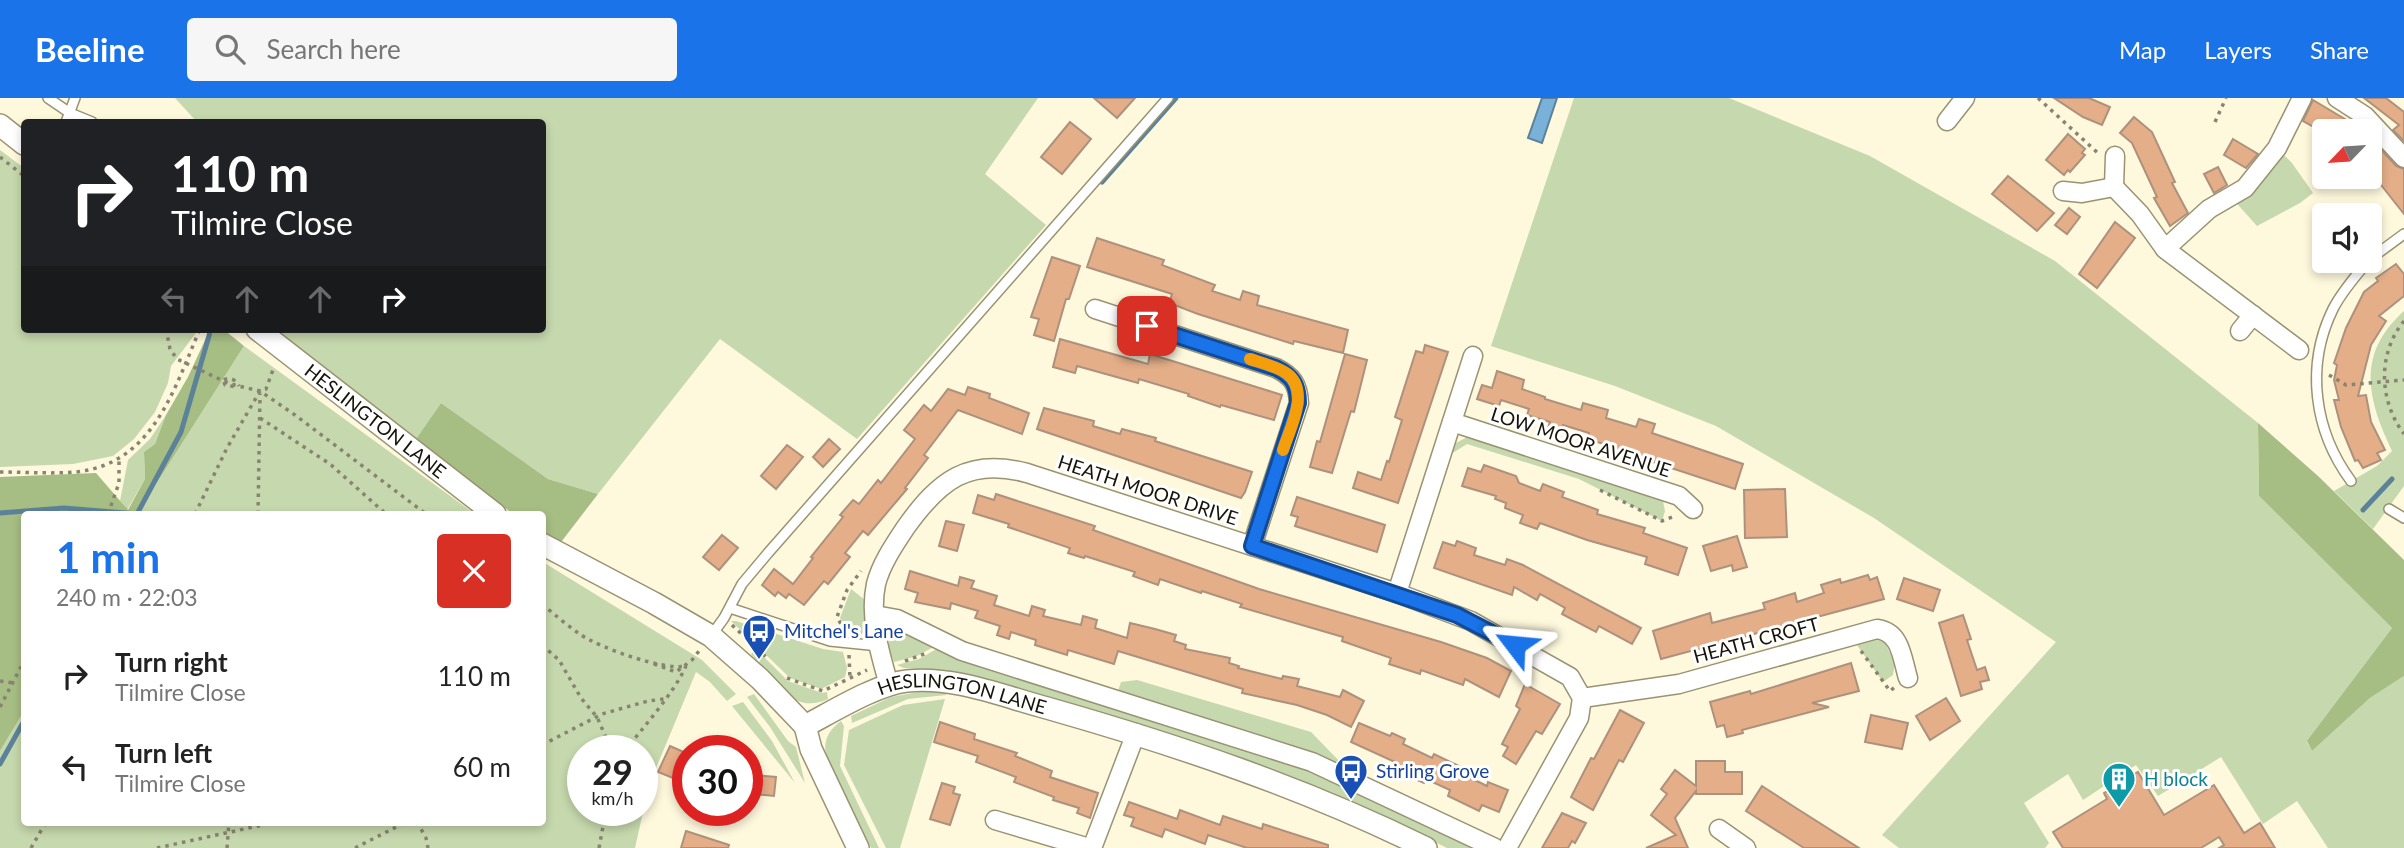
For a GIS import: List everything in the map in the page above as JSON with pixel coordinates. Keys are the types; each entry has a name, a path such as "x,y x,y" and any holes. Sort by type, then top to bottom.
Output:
{"street":[{"path":"1947,121 1965,98"},
{"path":"2165,249 2209,209 2238,193 2253,179 2277,148 2302,98"},
{"path":"2343,99 2378,129 2404,158"},
{"path":"0,125 21,142"},
{"path":"2115,162 2114,187 2140,214 2165,249 2299,350"},
{"path":"2063,191 2082,193 2114,187"},
{"path":"1095,309 1276,368 1293,380 1298,389 1298,403 1252,546"},
{"path":"2240,331 2253,315"},
{"name":"HESLINGTON LANE","path":"262,333 491,511"},
{"path":"1397,593 1474,356"},
{"name":"LOW MOOR AVENUE","path":"1452,422 1678,496 1693,509"},
{"name":"HEATH MOOR DRIVE","path":"889,685 878,646 875,615 876,584 891,548 926,501 944,484 975,469 991,467 1027,473 1397,593 1471,621 1559,669 1570,677 1582,698"},
{"path":"546,546 711,636 760,679 805,726 811,749 858,848"},
{"path":"875,615 897,619 962,650 1312,762 1495,848"},
{"name":"HEATH CROFT","path":"1582,698 1679,684 1877,629 1887,630 1896,639 1908,678"},
{"name":"HESLINGTON LANE","path":"805,726 889,685 925,680 958,684 1136,733 1334,805 1423,847"},
{"path":"1507,848 1579,718 1582,698"},
{"path":"995,820 1091,848 1136,733"},
{"path":"1719,830 1746,848"}],"lane":[{"path":"48,98 68,118 75,98"},
{"path":"1154,98 1156,113"},
{"path":"711,636 742,584 768,553 1168,98"},
{"path":"2382,250 2404,234"},
{"path":"2351,481 2335,456 2322,425 2316,398 2322,343 2333,309 2359,273"},
{"path":"2389,509 2404,518"},
{"path":"730,608 830,641 878,646"}],"path":[{"path":"2038,98 2115,162"},
{"path":"2215,122 2226,98"},
{"path":"0,157 21,174"},
{"path":"0,166 7,163"},
{"path":"2404,321 2391,340 2385,363 2384,382 2388,404 2404,434"},
{"path":"167,333 170,349 177,359 223,381 260,391 422,511"},
{"path":"0,472 78,472 119,459 141,442 156,423 188,365 199,333"},
{"path":"196,511 227,448 260,391 267,389 274,367 288,355"},
{"path":"2318,366 2346,385 2404,380"},
{"path":"258,511 260,391"},
{"path":"260,418 330,464 383,511"},
{"path":"109,511 119,484 119,459"},
{"path":"1591,485 1662,521 1693,509"},
{"path":"546,607 582,635 604,647 649,661 673,673 686,666 678,683 637,735"},
{"path":"724,618 772,663"},
{"path":"1850,636 1890,691 1908,678"},
{"path":"546,649 559,660 581,698 597,716 605,735"},
{"path":"0,707 21,667"},
{"path":"780,671 789,679 823,691 830,688"},
{"path":"0,681 13,683"},
{"path":"546,743 597,716 664,699"},
{"path":"31,848 44,826"},
{"path":"227,848 229,826"},
{"path":"156,848 260,826"},
{"path":"355,848 398,826"},
{"path":"419,826 428,848"},
{"path":"599,848 603,826"}],"green space":[{"path":"175,98 1038,98 985,174 1046,225 857,439 720,339 598,494 548,479 441,403 416,439 277,333 546,333 546,119 194,119"},
{"path":"1574,98 1729,98 1870,156 2055,261 2258,423 2259,496 2392,628 2307,742 2312,751 2370,698 2404,676 2404,848 2328,848 2297,801 2263,824 2221,757 2158,796 2136,765 2083,800 2068,774 2024,803 2049,843 2045,848 1899,848 1882,835 2056,642 1874,518 1716,426 1615,386 1491,346"},
{"path":"2277,148 2292,163 2313,193 2257,226 2231,197"},
{"path":"0,150 21,166 21,333 196,333 171,366 168,383 155,412 134,439 113,456 73,464 0,467"},
{"path":"2404,311 2404,486 2373,529 2334,491 2377,466 2392,451 2377,413 2371,378 2378,344"},
{"path":"213,333 228,333 244,346 139,511 21,511 21,716 0,751 0,477 96,473 128,510 145,479 144,452 155,444 166,415 206,338"},
{"path":"244,346 471,511 139,511"},
{"path":"441,403 548,479 598,494 558,546 546,537 546,511 509,511 416,439"},
{"path":"166,415 155,444 144,452 145,479 127,510 120,501 128,460 150,439"},
{"path":"2258,423 2318,476 2404,560 2404,676 2370,698 2312,751 2307,741 2392,628 2259,496"},
{"path":"1471,435 1646,493 1663,501 1665,511 1662,521 1579,479 1467,444 1451,454 1454,444"},
{"path":"546,564 702,660 736,694 727,701 710,682 696,672 658,763 658,735 567,735 567,826 640,826 635,848 0,848 0,751 21,716 21,826 546,826"},
{"path":"851,589 865,600 868,619 867,631 852,636 840,618"},
{"path":"731,621 823,649 843,652 847,668 845,677 821,689 790,678"},
{"path":"902,629 937,645 917,656 894,662 889,642 892,635"},
{"path":"1872,637 1882,637 1895,663 1893,675 1883,682 1857,645"},
{"path":"940,647 1302,763 1479,848 1447,848 1393,821 973,677 897,665 919,659"},
{"path":"756,649 788,681 822,693 827,692 828,699 803,703 793,699 775,683 751,654"},
{"path":"1137,680 1311,732 1344,766 1118,691 1121,682"},
{"path":"924,691 947,691 946,695 908,699 852,723 851,716 891,697"},
{"path":"754,694 788,741 796,747 805,783 770,727 747,697"},
{"path":"945,699 900,848 886,848 844,765 849,730 903,705"},
{"path":"743,702 772,741 795,783 763,744 763,735 756,735 732,706"},
{"path":"841,721 844,726 840,766 879,848 871,848 826,755 828,736"}],"water":[{"path":"1542,98 1557,98 1542,143 1528,138"}],"building":[{"path":"1094,98 1135,98 1117,118"},
{"path":"2054,98 2089,98 2110,107 2102,125 2083,117"},
{"path":"2364,98 2386,98 2404,112 2404,141 2393,130 2399,125"},
{"path":"2313,100 2344,119 2312,119 2312,126 2303,121"},
{"path":"2134,117 2152,132 2175,182 2172,183 2188,213 2170,226 2154,198 2157,197 2132,143 2120,133"},
{"path":"1070,122 1091,139 1062,174 1041,157"},
{"path":"2068,134 2085,149 2082,153 2085,155 2064,175 2046,160"},
{"path":"2233,139 2258,154 2246,168 2224,155"},
{"path":"2382,151 2396,166 2404,169 2404,214 2382,186"},
{"path":"2218,167 2227,185 2214,193 2204,174"},
{"path":"2008,176 2054,213 2037,231 1992,194"},
{"path":"2069,208 2080,217 2067,234 2055,225"},
{"path":"2115,222 2135,238 2097,288 2079,274"},
{"path":"1097,238 1164,260 1162,265 1215,285 1212,291 1240,300 1243,291 1259,296 1257,305 1348,330 1343,353 1294,341 1293,344 1198,314 1169,303 1172,294 1087,267"},
{"path":"1052,257 1080,266 1069,299 1066,299 1054,341 1034,335 1039,319 1031,317"},
{"path":"2396,264 2404,274 2404,296 2379,316 2386,321 2371,345 2358,396 2366,395 2371,422 2385,450 2377,453 2381,460 2363,468 2358,460 2355,461 2341,427 2334,400 2339,400 2334,380 2337,365 2334,363 2346,328 2364,292 2378,281 2376,278"},
{"path":"1060,339 1148,364 1150,354 1282,395 1274,420 1221,405 1220,407 1188,396 1189,394 1139,379 1138,383 1077,366 1075,373 1053,367"},
{"path":"1425,345 1448,352 1398,503 1353,488 1358,472 1381,480 1402,420 1395,417 1416,351 1423,353"},
{"path":"1345,354 1367,360 1354,412 1351,411 1332,473 1310,467 1317,441 1320,442"},
{"path":"1497,371 1524,380 1522,389 1545,399 1581,410 1583,403 1608,410 1606,418 1636,427 1639,419 1655,424 1652,433 1743,464 1735,489 1610,448 1611,446 1587,439 1589,433 1563,425 1561,432 1548,428 1550,422 1527,415 1529,409 1501,400 1499,406 1477,399 1482,385 1492,388"},
{"path":"968,387 990,394 989,398 1029,413 1022,434 958,410 924,455 928,458 905,488 907,489 868,535 863,531 845,553 850,557 828,584 824,581 804,605 789,594 786,598 778,592 775,596 762,585 774,569 793,584 843,517 840,515 853,500 859,504 878,480 881,483 915,439 904,430 924,405 931,411 948,389 965,395"},
{"path":"1044,408 1094,421 1093,426 1120,434 1122,429 1156,438 1155,441 1252,472 1245,492 1241,498 1037,429"},
{"path":"829,439 840,449 823,467 813,457"},
{"path":"787,445 803,457 776,489 761,476"},
{"path":"1484,465 1516,476 1519,483 1540,491 1543,484 1564,492 1562,497 1598,510 1597,514 1645,528 1643,533 1687,548 1678,575 1645,564 1647,557 1540,523 1537,529 1520,523 1523,515 1505,508 1506,503 1495,499 1496,496 1462,486 1468,468 1481,472"},
{"path":"1785,489 1787,537 1745,538 1744,490"},
{"path":"996,494 1095,526 1093,530 1259,589 1441,642 1487,658 1511,671 1499,697 1465,679 1463,685 1421,670 1420,674 1389,664 1391,658 1342,641 1343,637 1240,607 1242,604 1160,579 1158,585 1133,576 1135,572 1068,553 1070,548 973,513 978,495 994,500"},
{"path":"1297,497 1385,525 1377,552 1295,526 1298,517 1291,515"},
{"path":"946,521 964,525 957,551 939,546"},
{"path":"722,535 738,548 719,570 703,557"},
{"path":"1737,536 1747,567 1733,571 1732,565 1711,571 1703,546"},
{"path":"1457,541 1476,548 1474,555 1505,565 1507,559 1523,565 1641,628 1632,644 1599,626 1596,632 1562,614 1565,608 1540,594 1537,600 1514,587 1512,595 1434,568 1443,542 1455,546"},
{"path":"910,571 958,586 960,577 974,581 971,588 997,596 994,605 1029,616 1032,606 1045,610 1043,616 1081,625 1083,616 1097,620 1095,628 1127,638 1130,623 1176,635 1174,641 1186,645 1185,649 1230,658 1229,663 1239,666 1238,668 1282,679 1283,676 1299,679 1297,686 1340,697 1343,690 1364,701 1351,727 1297,705 1242,693 1243,689 1118,651 1114,664 1068,650 1067,655 1035,645 1036,640 1011,632 1009,639 997,635 1000,626 975,618 978,611 951,603 950,609 915,602 918,593 905,589"},
{"path":"1868,575 1870,580 1877,577 1884,599 1661,659 1653,631 1710,613 1712,623 1765,609 1763,603 1795,593 1797,602 1824,593 1821,585 1840,579 1841,583"},
{"path":"1904,578 1940,590 1933,611 1897,599"},
{"path":"1963,615 1971,639 1967,640 1977,670 1985,667 1989,680 1980,682 1982,689 1961,696 1939,623"},
{"path":"1851,663 1859,691 1812,703 1829,707 1742,730 1743,733 1727,737 1724,725 1717,727 1710,702 1750,691 1751,694"},
{"path":"1525,684 1560,704 1542,734 1536,731 1516,764 1503,756 1508,747 1502,744 1520,709 1516,706"},
{"path":"1946,698 1960,721 1930,740 1916,716"},
{"path":"1620,710 1644,723 1623,762 1619,760 1593,810 1571,797"},
{"path":"1871,715 1908,723 1902,749 1865,742"},
{"path":"940,722 975,734 974,739 1017,753 1015,756 1052,771 1050,777 1098,793 1090,818 1077,813 1079,808 1053,800 1054,797 1014,782 1016,777 976,762 978,756 934,742"},
{"path":"1359,723 1405,739 1403,744 1432,758 1434,754 1465,769 1462,774 1487,786 1488,782 1508,790 1499,812 1482,805 1479,811 1448,796 1450,790 1426,779 1424,783 1392,769 1395,762 1351,742"},
{"path":"670,746 672,747 672,778 658,772"},
{"path":"1696,761 1725,761 1725,772 1742,772 1742,794 1696,794 1696,791 1675,818 1688,848 1646,848 1676,835 1651,815 1667,794 1661,789 1675,770 1696,786"},
{"path":"2138,772 2164,815 2214,785 2244,833 2260,823 2275,848 2219,848 2224,845 2219,837 2201,848 2063,848 2053,832 2107,799 2104,793"},
{"path":"763,776 776,777 774,796 763,795"},
{"path":"942,783 955,787 953,793 960,795 950,825 930,819"},
{"path":"1762,786 1859,848 1804,848 1746,811"},
{"path":"1129,802 1177,819 1180,810 1220,825 1223,816 1262,829 1263,824 1328,845 1328,848 1247,848 1208,835 1205,844 1165,829 1162,837 1131,826 1134,818 1124,815"},
{"path":"1562,813 1586,823 1575,843 1572,841 1568,848 1542,848"},
{"path":"686,831 729,845 728,848 681,848"}],"waterway":[{"path":"1102,182 1176,98"},
{"path":"139,511 181,432 210,333"},
{"path":"2363,510 2392,479"},
{"path":"26,511 64,508 100,511"},
{"path":"0,513 21,511"},
{"path":"0,764 21,726"}],"slow traffic":[{"path":"1250,359 1287,373 1298,389 1298,403 1283,450"}],"place":[{"name":"Mitchel's Lane","path":"759,661"},
{"name":"Stirling Grove","path":"1351,801"},
{"name":"H block","path":"2119,809"}],"route":[{"path":"1147,326 1276,368 1287,373 1298,389 1298,403 1252,546 1457,615 1515,645"}]}
